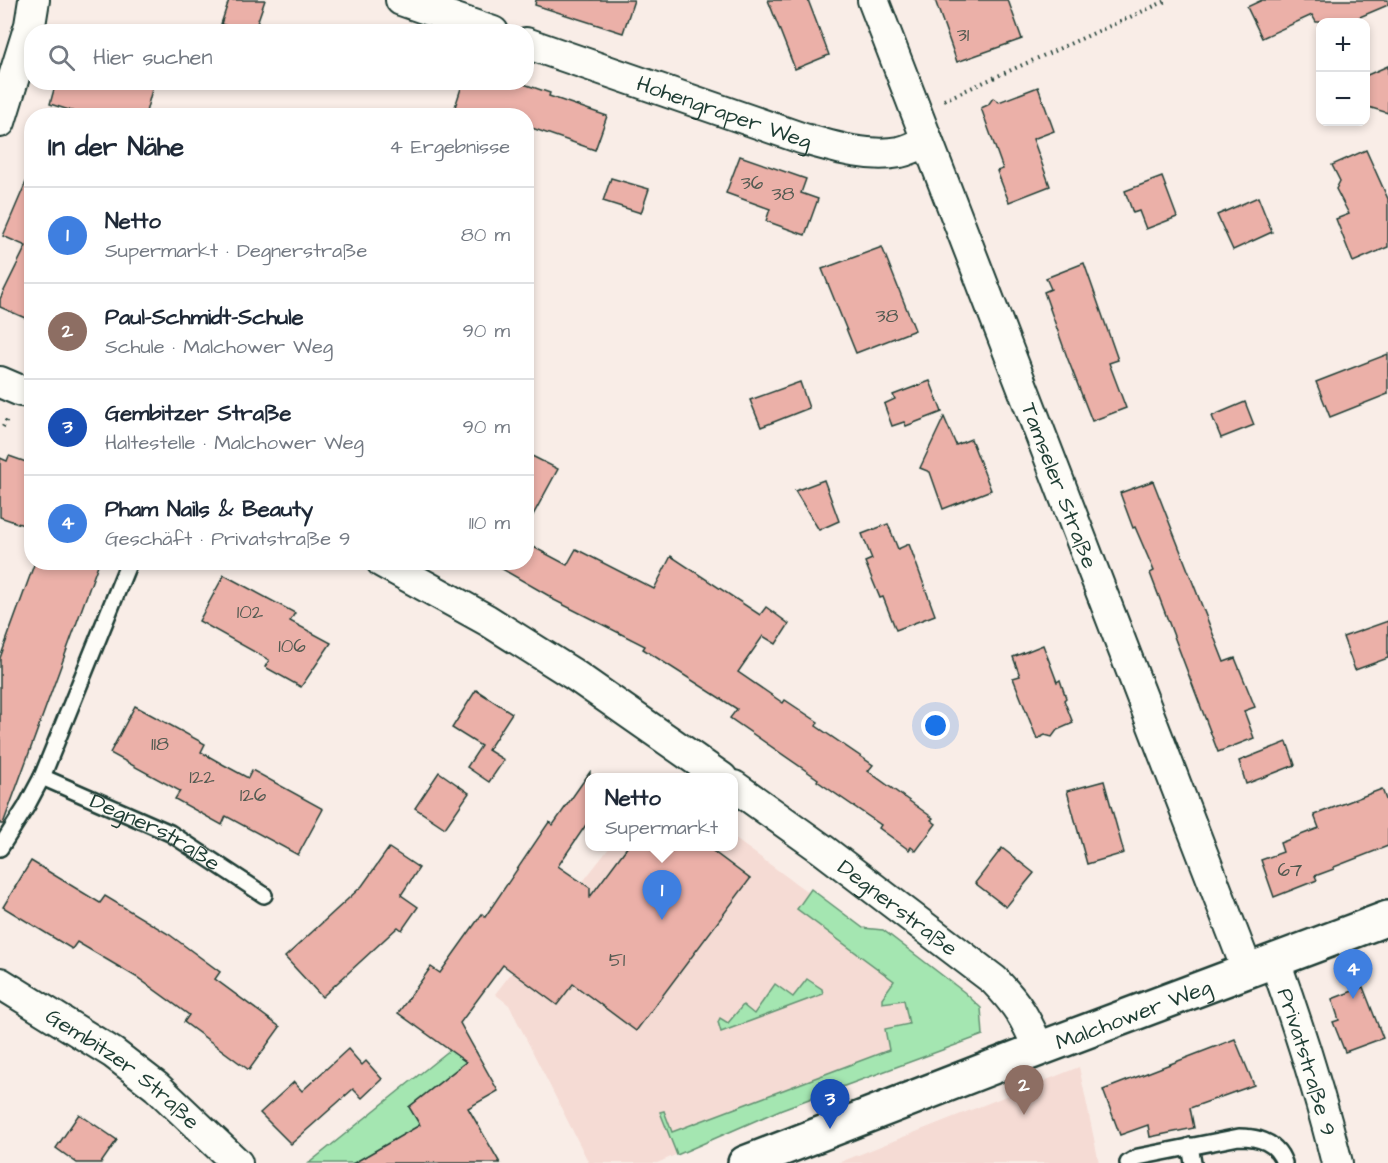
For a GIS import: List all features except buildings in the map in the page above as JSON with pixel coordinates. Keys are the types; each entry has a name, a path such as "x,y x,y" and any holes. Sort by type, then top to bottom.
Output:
{"street":[{"path":"30,24 34,0"},
{"path":"401,0 470,24"},
{"name":"Tamseler Straße","path":"873,0 927,141 1261,967"},
{"path":"0,122 24,44"},
{"name":"Hohengraper Weg","path":"534,46 801,138 838,148 866,153 901,152 927,141"},
{"path":"0,382 24,391"},
{"path":"396,570 487,621 573,674 716,773"},
{"name":"Degnerstraße","path":"738,789 822,849 994,980 1016,1003 1039,1049"},
{"name":"Malchower Weg","path":"744,1163 1388,918"},
{"name":"Privatstraße 9","path":"1261,967 1307,1057 1337,1163"},
{"name":"Gembitzer Straße","path":"0,983 113,1053 157,1087 237,1163"}],"lane":[{"path":"0,848 42,777 126,570"},
{"name":"Degnerstraße","path":"42,777 170,833 264,895"},
{"path":"1128,1163 1138,1157 1239,1137 1264,1140 1275,1147 1284,1163"},
{"path":"1190,1146 1193,1163"}],"path":[{"path":"916,112 1168,0"}],"shaded area":[{"path":"738,841 902,961 929,1023 887,1070 782,1109 657,1163 589,1163 509,1005 495,994 607,851 738,851"},
{"path":"1079,1067 1099,1163 838,1163"}],"green space":[{"path":"811,889 863,928 883,930 964,992 981,1008 983,1035 782,1109 677,1155 660,1112 664,1111 672,1132 889,1050 885,1029 909,1024 904,1000 882,1003 882,998 894,981 797,909"},
{"path":"807,979 822,989 823,994 721,1032 718,1022 720,1018 728,1023 743,1005 754,1014 775,984 793,997"},
{"path":"466,1037 477,1053 409,1107 420,1125 354,1163 309,1163"}],"place":[{"name":"Netto","path":"662,920"},
{"name":"Pham Nails & Beauty","path":"1353,999"},
{"name":"Paul-Schmidt-Schule","path":"1024,1115"},
{"name":"Gembitzer Straße","path":"830,1129"}]}
